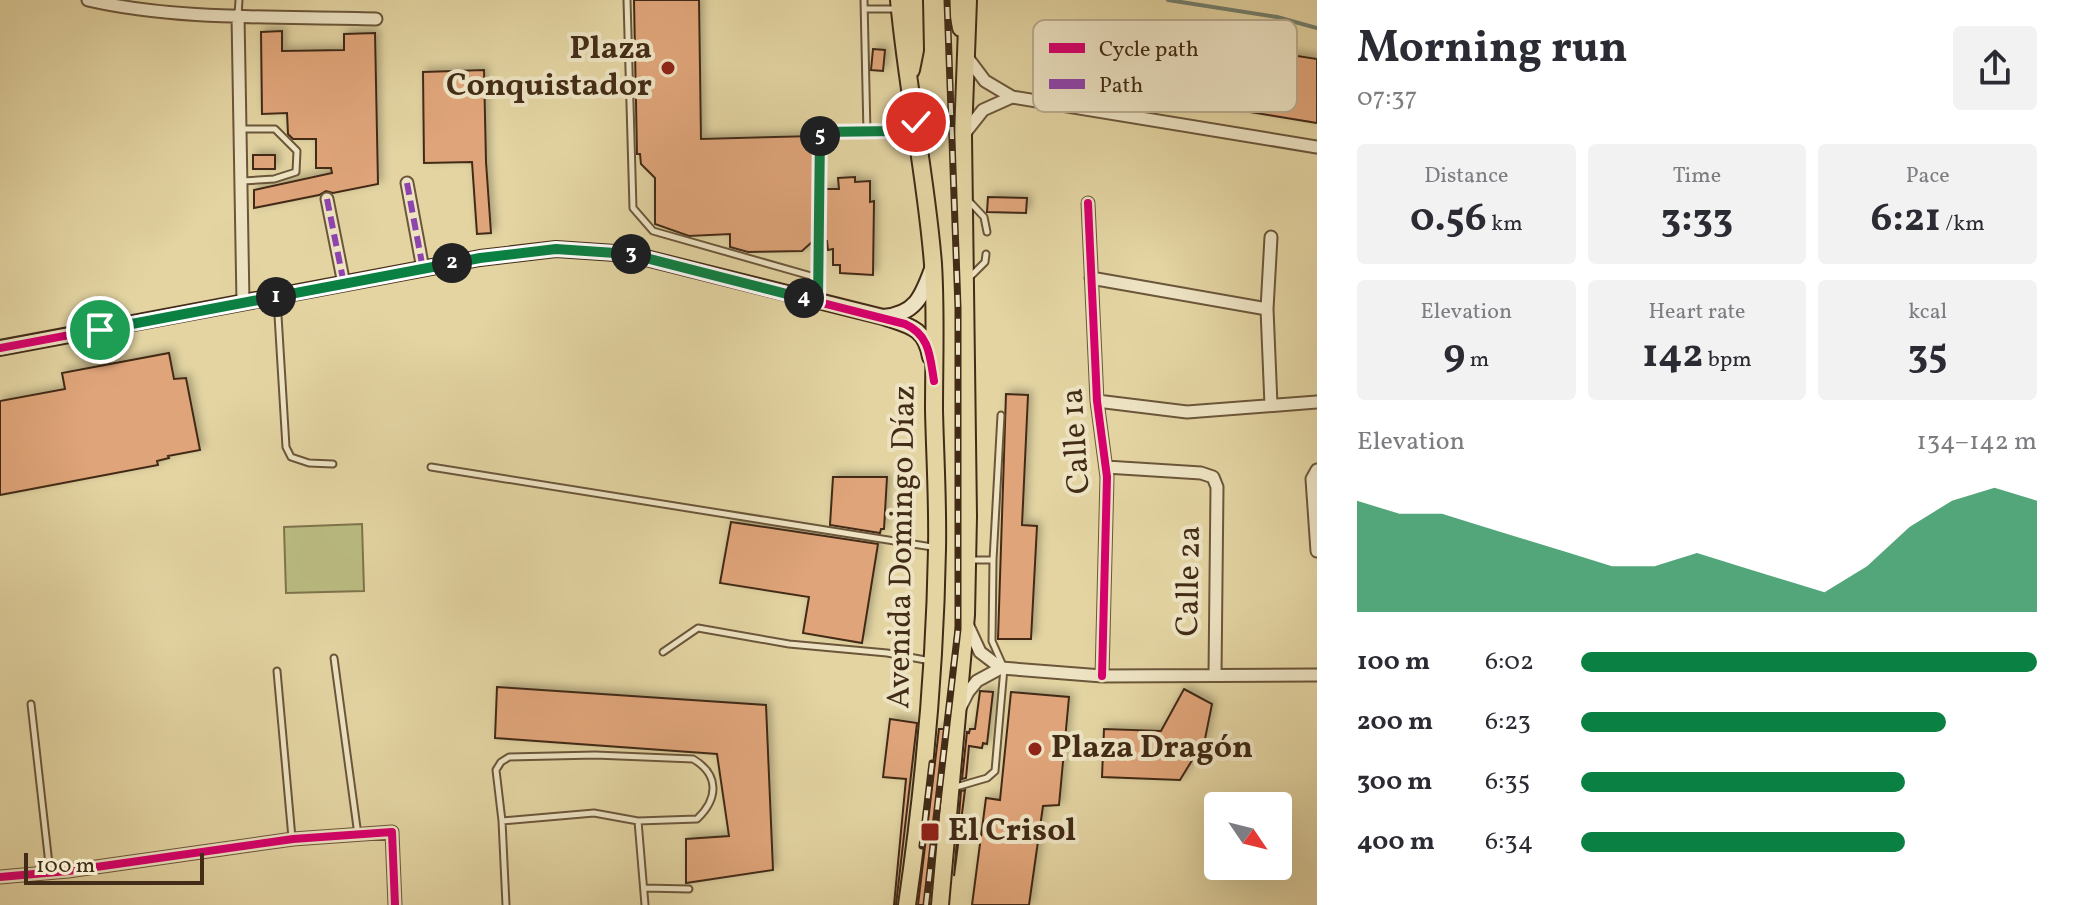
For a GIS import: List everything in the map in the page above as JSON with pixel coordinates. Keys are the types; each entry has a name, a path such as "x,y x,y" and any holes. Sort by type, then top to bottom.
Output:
{"main road":[{"path":"956,0 967,57"},
{"name":"Avenida Domingo Díaz","path":"940,905 966,615 963,136 968,0"},
{"name":"Avenida Domingo Díaz","path":"904,3 908,87 928,204 933,268 937,548 932,662 917,835 907,905"}],"street":[{"path":"88,0 124,8 376,19"},
{"path":"238,15 243,303"},
{"path":"967,57 985,81 1012,97 1033,100"},
{"path":"963,136 983,110 1012,97"},
{"path":"1104,112 1317,147"},
{"path":"407,183 423,269"},
{"path":"327,199 344,284"},
{"name":"Calle 1a","path":"1088,203 1097,401 1106,467 1102,676"},
{"path":"1271,237 1267,309 1271,405"},
{"path":"0,348 480,258 556,249 630,254 883,317 913,328 922,335 927,344 934,381"},
{"path":"883,317 897,315 915,303 925,289 933,268"},
{"path":"1091,278 1267,309"},
{"path":"1097,401 1187,412 1317,402"},
{"name":"Calle 2a","path":"1106,467 1201,473 1213,477 1217,487 1215,675"},
{"path":"1317,470 1312,479 1317,551"},
{"path":"966,615 973,641 980,652 1002,668 1102,676 1317,675"},
{"path":"958,716 962,703 977,681 1002,668"},
{"path":"0,877 50,873 293,839 392,832 395,905"}],"lane":[{"path":"238,15 239,0"},
{"path":"627,0 633,208 653,231 818,278"},
{"path":"864,0 867,133"},
{"path":"865,9 904,3"},
{"path":"818,302 820,132 896,131 916,122"},
{"path":"242,129 275,129 297,151 296,172 274,179 243,181"},
{"path":"963,194 984,217 987,232"},
{"path":"964,283 985,262 986,254"},
{"path":"277,297 286,447 291,457 309,463 333,464"},
{"path":"951,788 987,778 995,771 1002,668 992,641 993,560 1001,415"},
{"path":"431,467 937,548"},
{"path":"967,560 993,560"},
{"path":"663,652 698,628 789,644 887,653 932,662"},
{"path":"334,658 358,835"},
{"path":"277,671 293,839"},
{"path":"31,704 50,873"},
{"path":"502,821 594,813 638,821 680,822 697,819 708,808 713,778 705,766 693,759 595,755 509,757 496,770 506,905"},
{"path":"638,821 645,905"},
{"path":"644,888 689,889"}],"green space":[{"path":"362,524 364,591 286,593 284,527"}],"building":[{"name":"Plaza Conquistador","path":"634,0 699,0 701,139 814,136 813,241 802,251 748,252 730,247 730,234 689,236 655,224 655,178 641,164 640,154 637,154"},
{"path":"282,31 282,51 344,50 344,34 375,33 378,184 333,193 326,191 254,208 254,190 332,173 331,168 316,168 316,139 293,139 288,134 287,113 262,114 261,32"},
{"path":"873,49 885,50 883,71 871,70"},
{"path":"1297,56 1317,59 1317,123 1249,112 1297,112"},
{"path":"484,70 491,233 477,234 472,162 424,163 423,72"},
{"path":"253,155 275,155 275,169 253,169"},
{"path":"855,177 855,182 870,181 870,202 874,201 873,275 840,273 840,265 833,265 833,249 828,250 827,241 824,241 825,189 839,189 838,178"},
{"path":"988,197 1027,198 1026,213 987,212"},
{"path":"169,353 174,379 186,378 200,450 168,456 157,461 158,465 0,495 0,401 65,389 62,373"},
{"path":"1006,394 1028,395 1022,525 1037,526 1031,639 998,639"},
{"path":"833,477 887,477 884,529 880,533 830,525"},
{"path":"731,522 878,544 862,643 803,633 809,597 720,583"},
{"path":"497,687 766,705 773,870 686,883 686,839 729,836 717,754 495,738"},
{"path":"1184,689 1212,704 1205,739 1180,780 1102,777 1104,729 1161,731"},
{"path":"980,691 993,692 987,744 983,743 982,748 969,746 966,778 962,779 967,732 975,729"},
{"path":"1011,692 1069,697 1059,805 1043,806 1029,905 972,905 986,798 1000,800"},
{"path":"890,719 917,723 896,905 906,779 883,777"},
{"path":"939,729 945,729 929,905 918,905"},
{"path":"965,790 954,876 961,791"}],"waterway":[{"path":"1168,0 1288,20"},
{"path":"1297,22 1317,28"}],"railway":[{"path":"926,905 958,629 958,308 947,0"},
{"path":"922,846 932,763"}],"marked path":[{"path":"407,183 423,269"},
{"path":"327,199 344,284"}],"cycle path":[{"path":"1088,203 1097,401 1107,477 1102,676"},
{"path":"0,348 480,258 556,249 630,254 905,324 920,334 924,341 930,355 934,381"},
{"path":"0,877 68,871 293,839 392,832 395,905"}],"place":[{"name":"Plaza Conquistador","path":"668,68"},
{"name":"Plaza Dragón","path":"1035,749"},
{"name":"El Crisol","path":"930,832"}],"route":[{"path":"100,330 480,258 556,249 630,254 818,302 820,132 896,131 916,122"}]}
